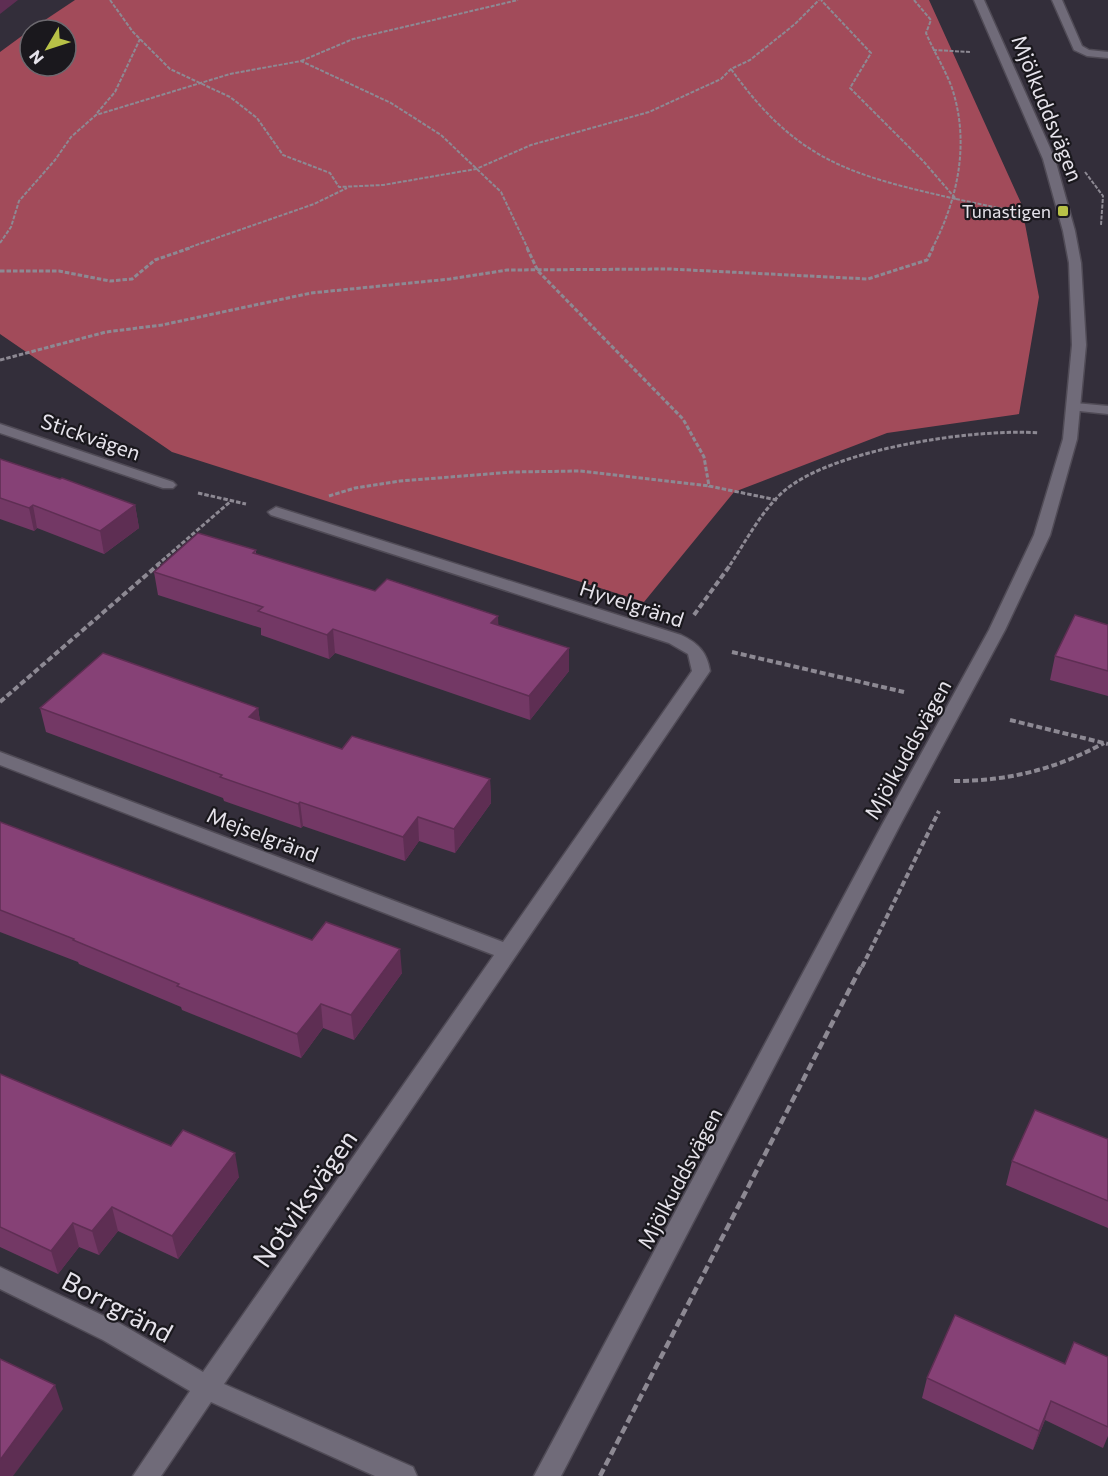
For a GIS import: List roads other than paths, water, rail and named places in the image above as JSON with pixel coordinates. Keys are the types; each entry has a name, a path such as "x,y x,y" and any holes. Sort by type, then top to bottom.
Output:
{"street":[{"name":"Mjölkuddsvägen","path":"547,1476 891,825 997,630 1042,535 1071,439 1079,345 1076,263 1049,159 979,0"},
{"path":"1057,0 1078,48 1087,53 1108,55"},
{"path":"1075,408 1108,410"},
{"name":"Stickvägen","path":"0,428 168,485"},
{"name":"Hyvelgränd","path":"276,512 675,639 690,646 700,656 701,671 509,952"},
{"name":"Mejselgränd","path":"0,758 509,952"},
{"name":"Notviksvägen","path":"146,1476 509,952"},
{"name":"Borrgränd","path":"0,1277 112,1332 207,1388 404,1476"}],"place":[{"name":"Tunastigen","path":"1063,211"}]}
